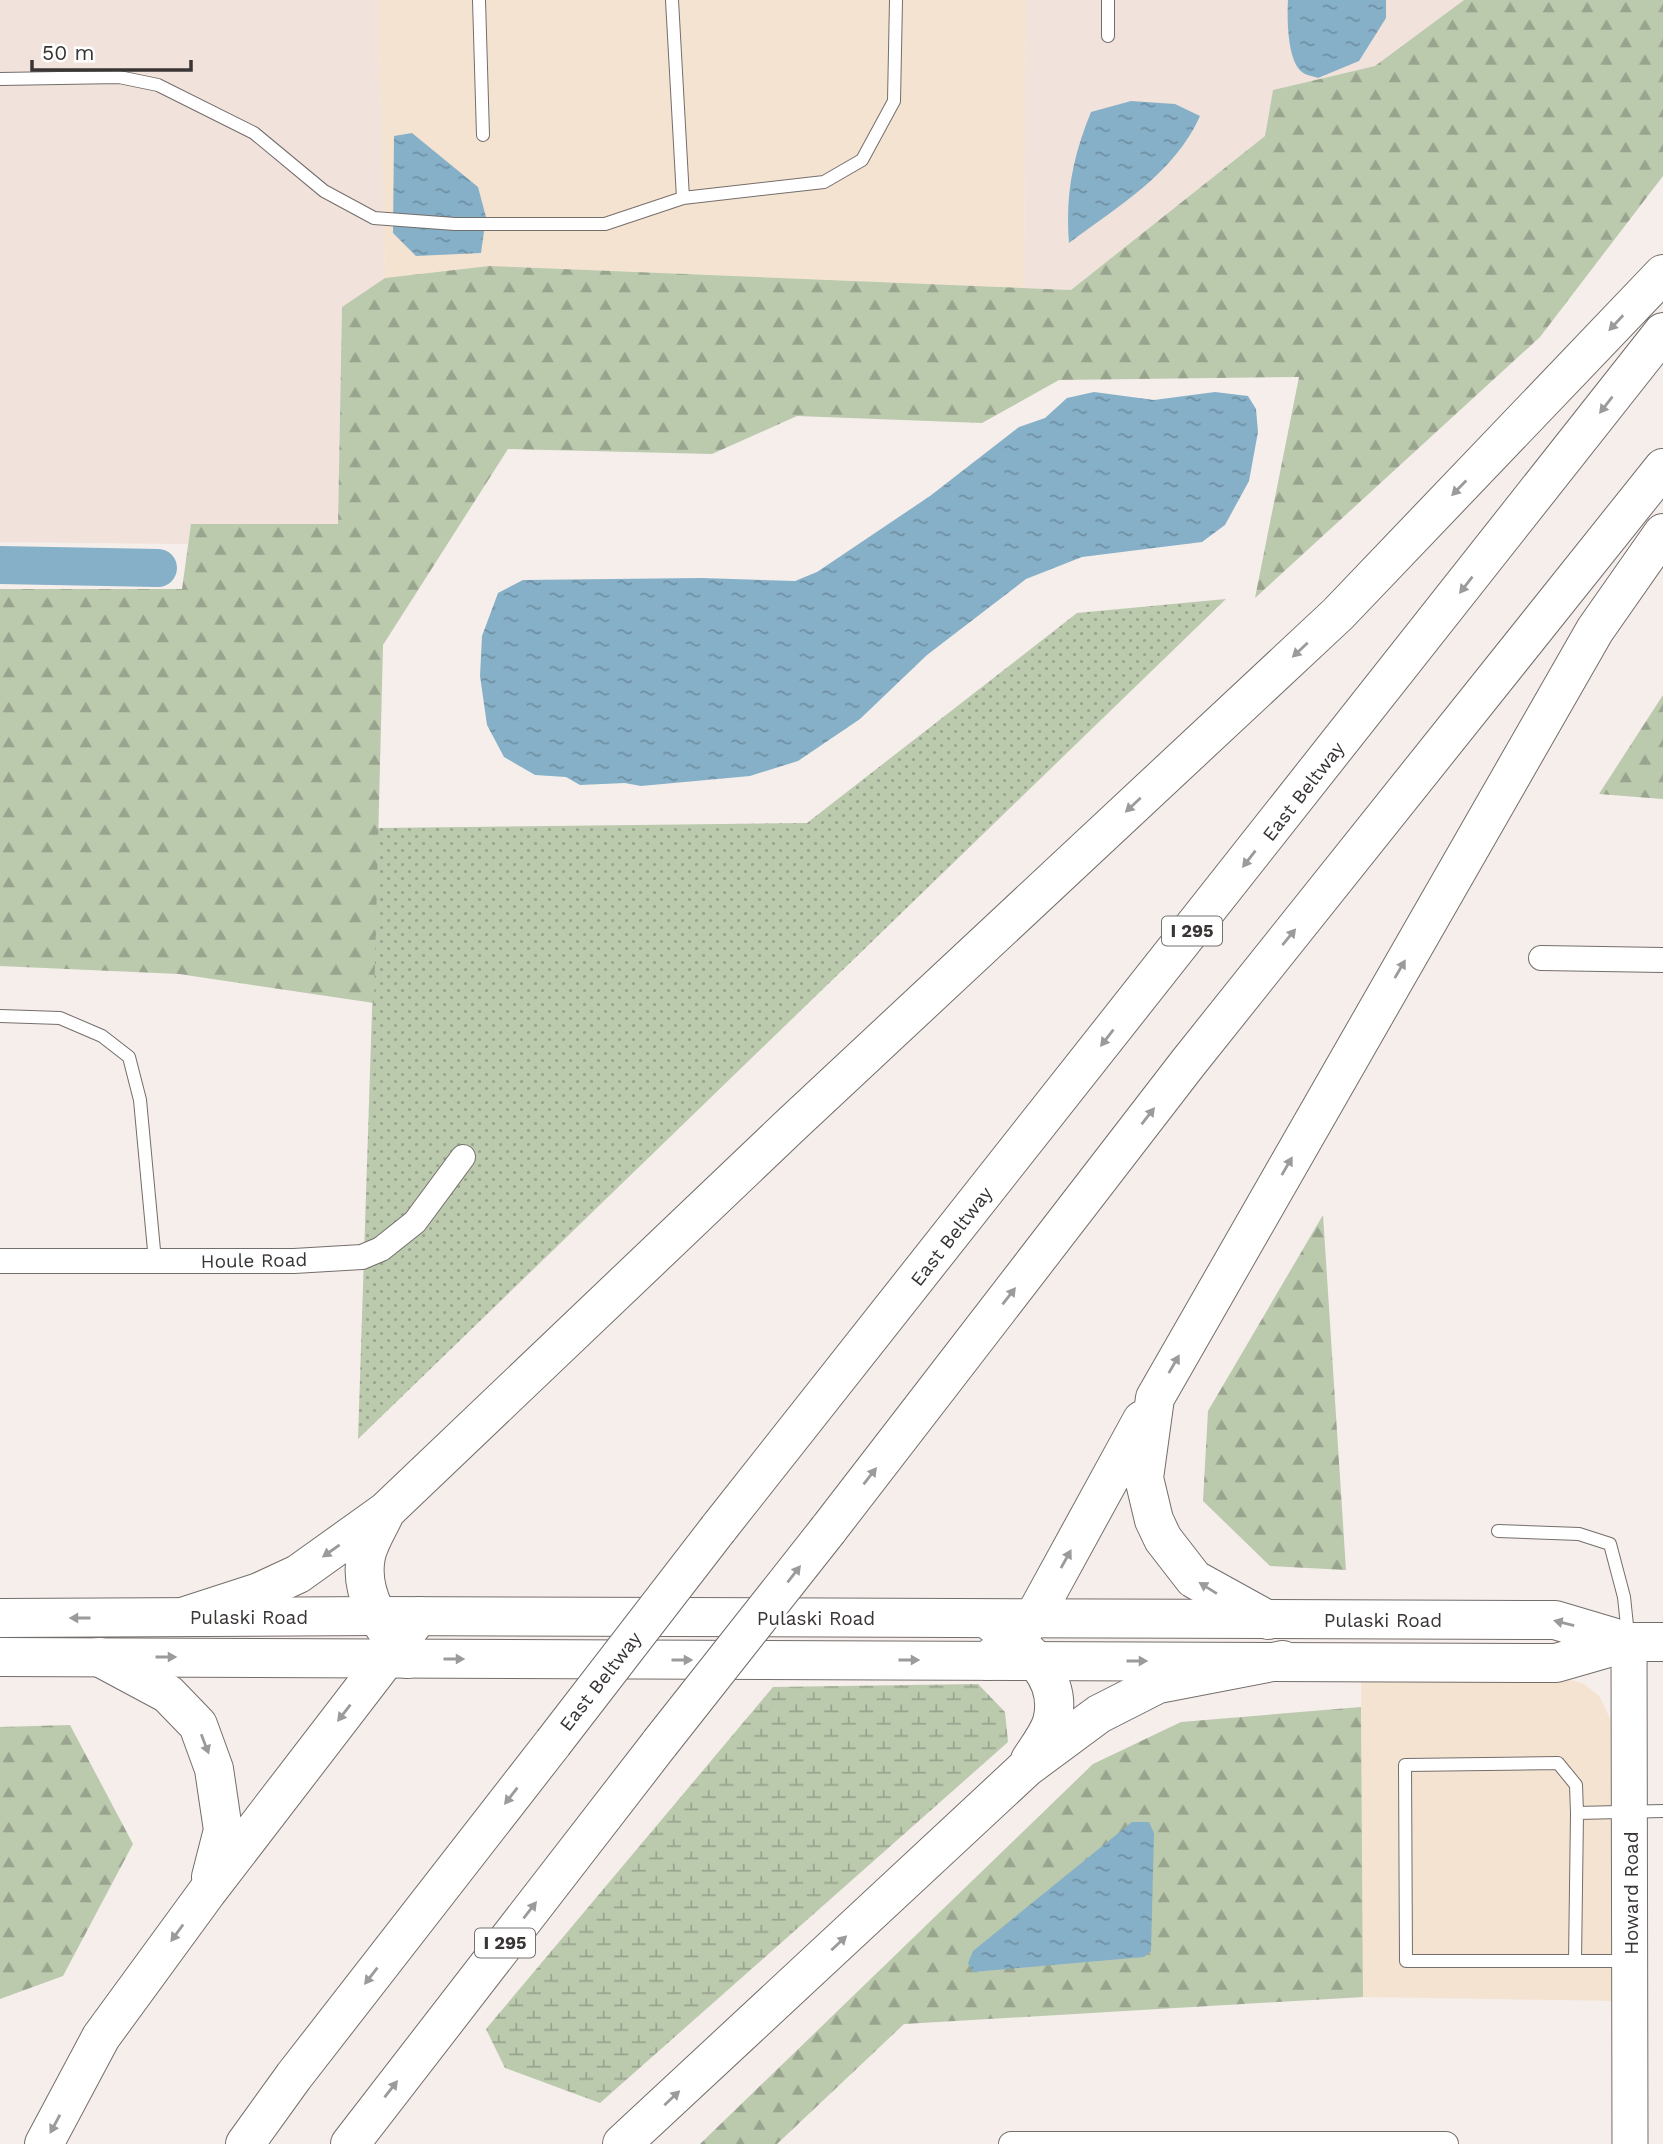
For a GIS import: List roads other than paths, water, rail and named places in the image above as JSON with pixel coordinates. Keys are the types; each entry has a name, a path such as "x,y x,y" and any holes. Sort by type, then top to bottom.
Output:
{"main road":[{"path":"182,1617 259,1592 298,1574 386,1511 792,1124 1338,614 1663,274"},
{"name":"East Beltway","path":"245,2144 294,2076 718,1529 1663,332"},
{"name":"I 295","path":"350,2144 1188,1063 1663,468"},
{"path":"1026,1768 1052,1723 1053,1688 1012,1640 1154,1398 1595,629 1663,533"},
{"path":"1154,1398 1144,1478 1154,1520 1163,1539 1194,1579 1268,1620"},
{"path":"44,2144 101,2037 397,1639 365,1579 366,1555 386,1511"},
{"name":"Pulaski Road","path":"0,1618 182,1617 397,1639"},
{"name":"Pulaski Road","path":"1012,1640 1268,1620 1555,1620 1646,1642"},
{"name":"Pulaski Road","path":"0,1657 99,1657 397,1639 1012,1640 1283,1660 1556,1663 1646,1642"},
{"path":"99,1657 168,1695 198,1725 214,1769 223,1830 207,1892"},
{"path":"622,2144 1026,1768 1099,1714 1158,1684 1283,1660"}],"street":[{"path":"1541,958 1663,960"},
{"name":"Houle Road","path":"0,1261 294,1261 362,1257 381,1249 415,1222 463,1157"},
{"name":"Howard Road","path":"1630,2144 1631,1961 1647,1812 1646,1642"},
{"path":"1011,2144 1446,2144"}],"lane":[{"path":"479,0 483,135"},
{"path":"672,0 683,198"},
{"path":"0,79 119,77 158,85 254,133 324,191 374,218 455,224 605,224 683,198 824,182 862,160 894,101 896,0"},
{"path":"1108,0 1108,36"},
{"path":"0,1016 60,1018 102,1036 129,1057 140,1100 155,1261"},
{"path":"1498,1531 1579,1534 1610,1544 1624,1597 1646,1642"},
{"path":"1575,1961 1576,1785 1558,1763 1405,1765 1406,1962 1631,1961"},
{"path":"1577,1813 1647,1812"}],"water":[{"path":"1288,0 1386,0 1386,18 1359,61 1318,78 1302,72 1293,58 1289,38"},
{"path":"1131,101 1175,104 1200,116 1176,155 1160,172 1125,202 1069,243 1069,192 1079,144 1091,112"},
{"path":"412,133 478,187 486,217 481,253 416,256 393,233 394,136"},
{"path":"1094,392 1154,400 1215,392 1248,396 1256,409 1258,432 1249,481 1225,525 1202,542 1082,557 1026,579 927,655 860,719 798,761 750,776 641,786 625,783 580,785 566,777 535,775 504,757 487,725 480,676 482,636 498,593 523,580 701,578 795,581 817,572 930,496 1019,427 1045,418 1067,398"},
{"path":"1132,1822 1149,1822 1154,1833 1151,1951 1144,1957 973,1972 968,1963 973,1951"}],"waterway":[{"path":"0,565 158,568"}]}
